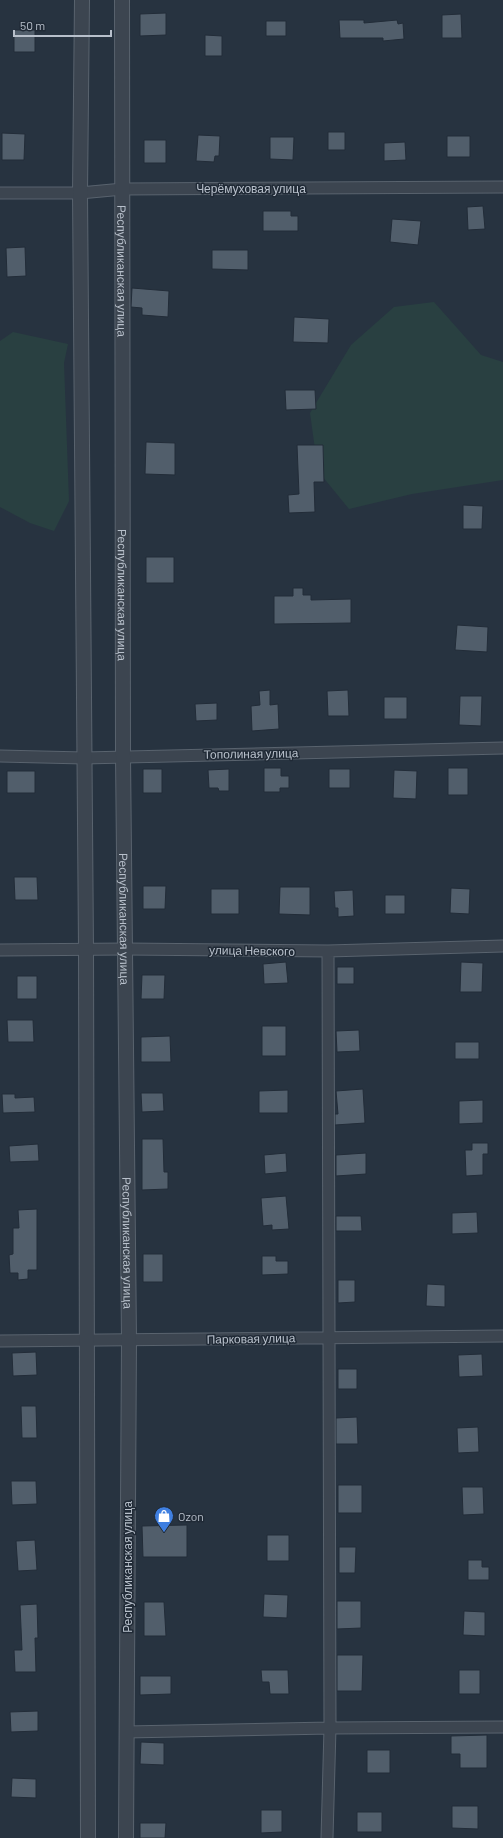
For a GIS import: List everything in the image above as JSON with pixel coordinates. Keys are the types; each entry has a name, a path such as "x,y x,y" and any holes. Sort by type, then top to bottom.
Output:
{"street":[{"path":"82,0 80,194 86,949 88,1838"},
{"name":"Республиканская улица","path":"122,0 123,756 129,1340 126,1838"},
{"name":"Черёмуховая улица","path":"0,193 80,194 123,189 503,187"},
{"name":"Тополиная улица","path":"0,756 84,758 503,748"},
{"name":"улица Невского","path":"0,950 126,949 328,951 503,946"},
{"path":"327,1838 330,1728 328,951"},
{"name":"Парковая улица","path":"0,1341 503,1336"},
{"path":"126,1732 330,1728 503,1727"}],"green space":[{"path":"434,302 481,355 503,362 503,480 412,494 349,509 318,471 310,413 351,345 394,307"},
{"path":"13,332 68,344 64,363 69,501 54,531 30,523 0,507 0,341"}],"building":[{"path":"166,13 166,35 140,36 140,14"},
{"path":"461,14 462,38 442,38 442,15"},
{"path":"339,20 364,20 364,23 397,20 398,24 403,23 404,39 383,41 383,38 340,38"},
{"path":"266,21 286,21 286,36 266,36"},
{"path":"14,30 35,30 35,52 14,52"},
{"path":"205,35 222,36 222,56 205,56"},
{"path":"328,132 345,132 345,150 328,150"},
{"path":"2,133 25,134 24,160 2,160"},
{"path":"198,135 220,136 219,156 215,156 214,162 196,161"},
{"path":"447,136 470,136 470,157 447,157"},
{"path":"270,137 294,137 293,160 270,159"},
{"path":"144,140 166,140 166,163 144,163"},
{"path":"405,142 406,160 384,161 384,143"},
{"path":"483,206 485,229 468,230 467,207"},
{"path":"263,211 291,211 291,216 298,216 298,231 263,231"},
{"path":"392,219 421,221 418,245 390,242"},
{"path":"25,247 26,276 7,277 6,248"},
{"path":"212,250 248,250 248,270 212,269"},
{"path":"132,288 169,291 168,317 142,315 142,308 131,307"},
{"path":"294,317 329,319 328,343 293,342"},
{"path":"285,390 315,390 316,409 286,410"},
{"path":"146,442 175,443 175,475 145,474"},
{"path":"297,445 323,445 324,482 314,482 315,512 289,513 288,495 299,494"},
{"path":"463,505 483,506 482,529 463,529"},
{"path":"146,557 174,557 174,583 146,583"},
{"path":"293,588 303,588 303,595 311,595 311,600 351,599 351,623 274,624 274,596 293,596"},
{"path":"457,625 488,627 487,652 455,650"},
{"path":"270,690 270,705 278,704 279,729 252,731 251,706 260,705 259,691"},
{"path":"348,690 349,716 328,716 327,691"},
{"path":"460,696 482,696 481,726 459,725"},
{"path":"384,697 407,697 407,719 384,719"},
{"path":"217,703 217,720 196,721 195,704"},
{"path":"264,768 281,768 281,776 289,776 289,788 280,788 280,792 264,792"},
{"path":"448,768 468,768 468,795 448,795"},
{"path":"143,769 162,769 162,793 143,793"},
{"path":"229,769 229,791 219,791 218,788 209,788 208,770"},
{"path":"329,769 350,769 350,788 329,788"},
{"path":"394,770 417,771 416,799 393,798"},
{"path":"7,771 35,771 35,793 7,793"},
{"path":"14,877 37,877 38,900 15,900"},
{"path":"143,886 166,886 165,909 143,909"},
{"path":"280,887 310,887 310,915 279,914"},
{"path":"451,888 470,889 469,914 450,913"},
{"path":"211,889 239,889 239,914 211,914"},
{"path":"353,890 354,916 338,917 338,908 335,908 334,891"},
{"path":"385,895 405,895 405,914 385,914"},
{"path":"286,962 288,983 264,984 263,964"},
{"path":"461,962 483,963 482,992 460,992"},
{"path":"337,967 354,967 354,984 337,984"},
{"path":"142,975 165,975 164,999 141,999"},
{"path":"17,976 37,976 37,999 17,999"},
{"path":"7,1020 33,1020 34,1042 8,1042"},
{"path":"262,1026 286,1026 286,1056 262,1056"},
{"path":"359,1030 360,1051 337,1052 336,1031"},
{"path":"170,1036 171,1062 141,1062 141,1037"},
{"path":"455,1042 479,1042 479,1059 455,1059"},
{"path":"363,1089 365,1123 335,1125 335,1114 338,1114 336,1091"},
{"path":"288,1090 288,1113 259,1113 259,1091"},
{"path":"141,1093 163,1093 164,1111 142,1112"},
{"path":"2,1094 15,1094 15,1098 34,1097 35,1112 3,1113"},
{"path":"483,1100 483,1123 459,1124 459,1101"},
{"path":"142,1139 163,1139 164,1172 168,1172 168,1189 142,1190"},
{"path":"472,1143 488,1143 488,1154 483,1154 483,1175 466,1176 465,1150 472,1150"},
{"path":"38,1144 39,1161 10,1162 9,1146"},
{"path":"286,1153 287,1172 265,1174 264,1155"},
{"path":"366,1153 366,1174 336,1176 336,1155"},
{"path":"286,1196 289,1229 272,1230 272,1225 263,1226 261,1198"},
{"path":"37,1209 37,1270 28,1270 28,1279 18,1280 18,1273 10,1273 9,1255 13,1254 13,1228 19,1228 18,1210"},
{"path":"477,1212 478,1233 452,1234 452,1213"},
{"path":"336,1216 361,1216 362,1231 336,1231"},
{"path":"143,1254 163,1254 163,1282 143,1282"},
{"path":"262,1256 276,1256 276,1261 288,1261 288,1274 262,1275"},
{"path":"338,1280 355,1280 355,1302 338,1303"},
{"path":"427,1284 445,1285 445,1307 426,1306"},
{"path":"36,1352 37,1375 13,1376 12,1353"},
{"path":"482,1354 483,1376 459,1377 458,1355"},
{"path":"338,1369 357,1369 357,1389 338,1389"},
{"path":"21,1406 36,1406 37,1438 22,1438"},
{"path":"357,1417 358,1444 336,1444 336,1418"},
{"path":"478,1427 479,1452 458,1453 457,1428"},
{"path":"11,1481 36,1481 37,1504 12,1505"},
{"path":"338,1485 362,1485 362,1513 338,1513"},
{"path":"462,1487 483,1487 484,1514 463,1515"},
{"path":"187,1525 187,1557 143,1557 142,1526"},
{"path":"267,1535 289,1535 289,1561 267,1561"},
{"path":"35,1540 37,1570 18,1571 16,1541"},
{"path":"339,1547 356,1547 355,1573 339,1573"},
{"path":"468,1560 482,1560 482,1567 489,1567 489,1580 468,1580"},
{"path":"264,1594 288,1595 287,1618 263,1617"},
{"path":"337,1601 361,1601 361,1628 337,1629"},
{"path":"144,1602 164,1602 166,1636 144,1636"},
{"path":"37,1604 38,1638 35,1638 36,1672 15,1672 14,1650 22,1650 20,1605"},
{"path":"464,1611 485,1612 485,1636 463,1635"},
{"path":"337,1655 363,1655 362,1691 337,1691"},
{"path":"261,1670 288,1670 289,1694 270,1694 269,1682 262,1682"},
{"path":"459,1670 480,1670 480,1694 459,1694"},
{"path":"140,1676 171,1676 171,1694 140,1695"},
{"path":"38,1711 38,1731 11,1732 10,1712"},
{"path":"487,1735 487,1768 460,1768 460,1754 451,1754 451,1736"},
{"path":"141,1742 164,1743 164,1765 140,1764"},
{"path":"367,1750 390,1750 390,1773 367,1773"},
{"path":"12,1778 36,1779 36,1798 11,1797"},
{"path":"452,1806 478,1806 478,1829 452,1828"},
{"path":"261,1810 282,1810 282,1832 261,1833"},
{"path":"357,1812 382,1812 382,1832 357,1832"},
{"path":"140,1823 166,1823 165,1838 140,1838"}],"place":[{"name":"Ozon","path":"164,1533"}]}
